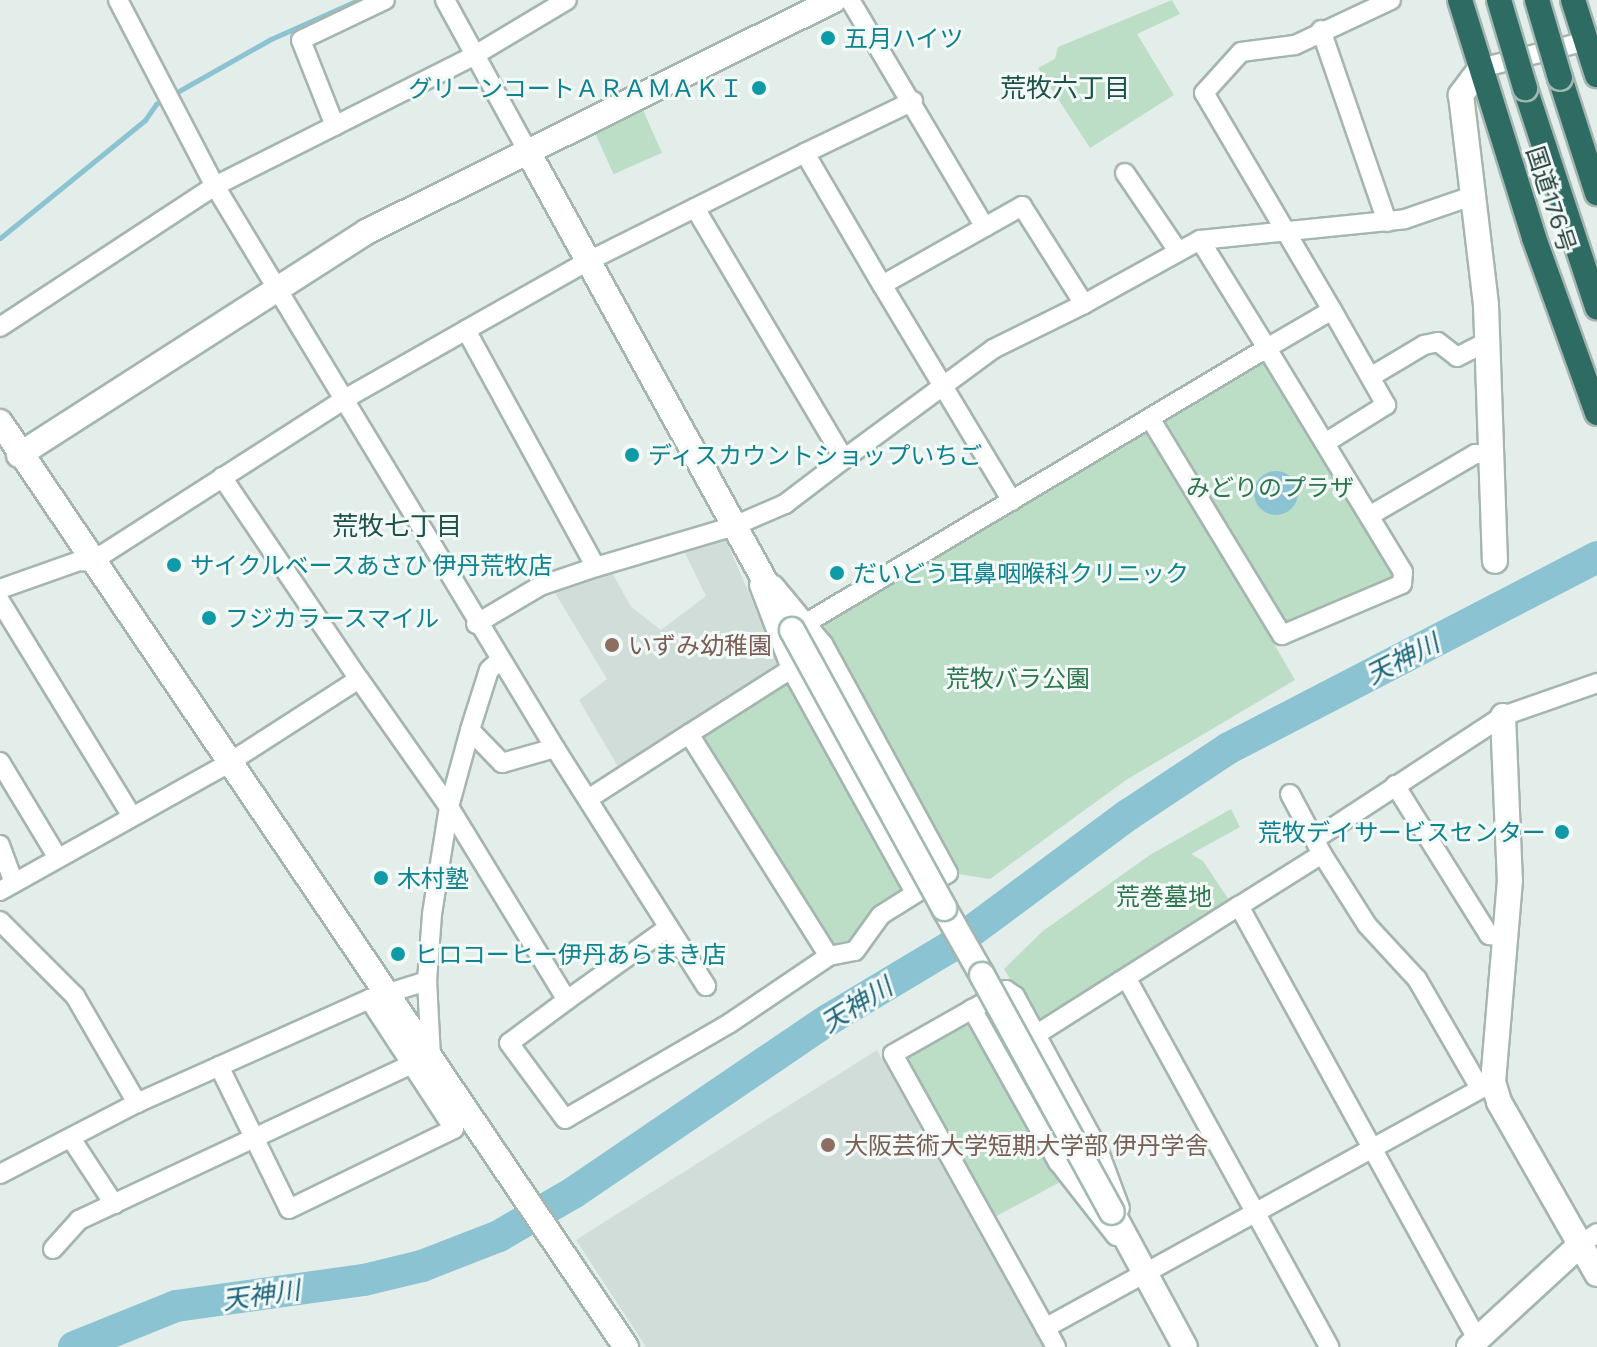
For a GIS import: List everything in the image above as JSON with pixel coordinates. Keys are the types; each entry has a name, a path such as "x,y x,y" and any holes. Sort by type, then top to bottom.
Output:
{"highway":[{"name":"国道176号","path":"1460,0 1597,413"},
{"path":"1499,0 1597,307"},
{"path":"1537,0 1597,193"},
{"path":"1573,0 1596,69"}],"street":[{"path":"118,0 215,186 276,291 476,624 706,986"},
{"path":"335,126 301,40 385,0"},
{"path":"445,0 734,526 751,559 791,669 915,893"},
{"path":"0,327 215,186 475,55 567,0"},
{"path":"19,455 366,232 834,0"},
{"path":"850,0 913,101 985,227"},
{"path":"1325,443 1386,405 1372,376 1204,93 1241,52 1295,45 1321,30 1391,0"},
{"path":"1321,30 1387,222"},
{"path":"1495,561 1487,342 1475,195 1461,95 1481,68 1586,41"},
{"path":"0,589 79,561 91,562 343,400 588,261 913,101"},
{"path":"805,153 940,387 1012,501"},
{"path":"1125,173 1178,251"},
{"path":"476,624 540,586 734,526 785,504 993,349 1084,304 1200,240 1284,229 1387,222 1426,214 1475,195"},
{"path":"695,208 844,459"},
{"path":"882,285 985,227 1027,208 1084,304"},
{"path":"1150,418 1282,635 1402,584 1403,572 1200,240"},
{"path":"800,626 1332,310"},
{"path":"466,330 596,567"},
{"path":"1372,376 1424,345 1438,342 1457,357 1487,342"},
{"path":"0,422 378,996 520,1192 626,1347"},
{"path":"1369,516 1475,454 1490,454"},
{"path":"222,477 449,807 567,1000"},
{"path":"669,927 509,1043 565,1119 730,1023 829,956 855,951 881,915 948,873 800,626 751,559"},
{"path":"0,601 132,816"},
{"path":"800,626 950,918 1185,1347"},
{"path":"219,1066 289,1209 454,1129 422,1060 427,981 449,807 489,670 499,661"},
{"path":"588,799 791,669"},
{"path":"0,845 7,887 227,764 359,679"},
{"path":"1037,1034 1239,906 1395,785 1503,716 1597,683"},
{"path":"1487,1085 1510,880 1503,716"},
{"path":"470,730 502,763 555,748"},
{"path":"689,734 829,956"},
{"path":"0,762 58,858"},
{"path":"1395,785 1489,935 1506,937"},
{"path":"1290,794 1318,847 1367,925 1417,979 1588,1239 1597,1274"},
{"path":"1239,906 1372,1149 1473,1343 1588,1239"},
{"path":"0,921 75,996 137,1103"},
{"path":"1127,979 1329,1347"},
{"path":"0,1174 72,1140 137,1103 378,996 427,981"},
{"path":"1056,1347 893,1054 1006,990 1037,1034 1098,1149 1144,1271"},
{"path":"972,1009 1058,1162 1144,1271"},
{"path":"53,1249 79,1220 255,1141 422,1060"},
{"path":"1045,1328 1487,1085"},
{"path":"72,1140 114,1204"}],"shaded area":[{"path":"724,536 777,658 776,670 620,770 579,700 607,679 552,588 610,569 631,607 661,630 706,596 682,547"},
{"name":"大阪芸術大学短期大学部 伊丹学舎","path":"877,1050 1043,1347 646,1347 576,1240"}],"green space":[{"path":"1172,0 1180,14 1137,34 1174,95 1090,148 1038,68 1055,59 1058,47"},
{"path":"642,108 662,153 614,174 594,130"},
{"name":"みどりのプラザ","path":"1260,360 1269,362 1394,572 1390,582 1285,627 1160,419"},
{"name":"荒牧バラ公園","path":"1146,432 1153,435 1295,680 1126,780 990,879 958,874 824,630 826,623"},
{"path":"783,682 792,682 904,885 903,897 852,948 834,950 701,741 702,734"},
{"name":"荒巻墓地","path":"1231,809 1240,827 1191,854 1203,861 1231,903 1036,1023 1004,969 1043,931 1150,855"},
{"path":"962,1019 973,1020 1062,1181 993,1218 905,1058 907,1050"}],"water":[{"path":"1276,471 1291,478 1298,493 1291,508 1276,515 1261,508 1254,493 1261,478"}],"waterway":[{"path":"0,238 145,120 156,104 271,39 358,0"},
{"name":"天神川","path":"74,1347 176,1306 364,1280 422,1266 499,1236 573,1193 828,1020 950,947 1128,815 1229,748 1597,557"}],"place":[{"name":"五月ハイツ","path":"828,38"},
{"name":"グリーンコートＡＲＡＭＡＫＩ","path":"759,88"},
{"name":"ディスカウントショップいちご","path":"632,455"},
{"name":"サイクルベースあさひ 伊丹荒牧店","path":"174,565"},
{"name":"だいどう耳鼻咽喉科クリニック","path":"837,573"},
{"name":"フジカラースマイル","path":"209,618"},
{"name":"いずみ幼稚園","path":"612,645"},
{"name":"荒牧デイサービスセンター","path":"1562,832"},
{"name":"木村塾","path":"381,878"},
{"name":"ヒロコーヒー伊丹あらまき店","path":"398,954"},
{"name":"大阪芸術大学短期大学部 伊丹学舎","path":"828,1145"}],"district":[{"name":"荒牧六丁目","path":"1065,87"},
{"name":"荒牧七丁目","path":"397,525"}]}
